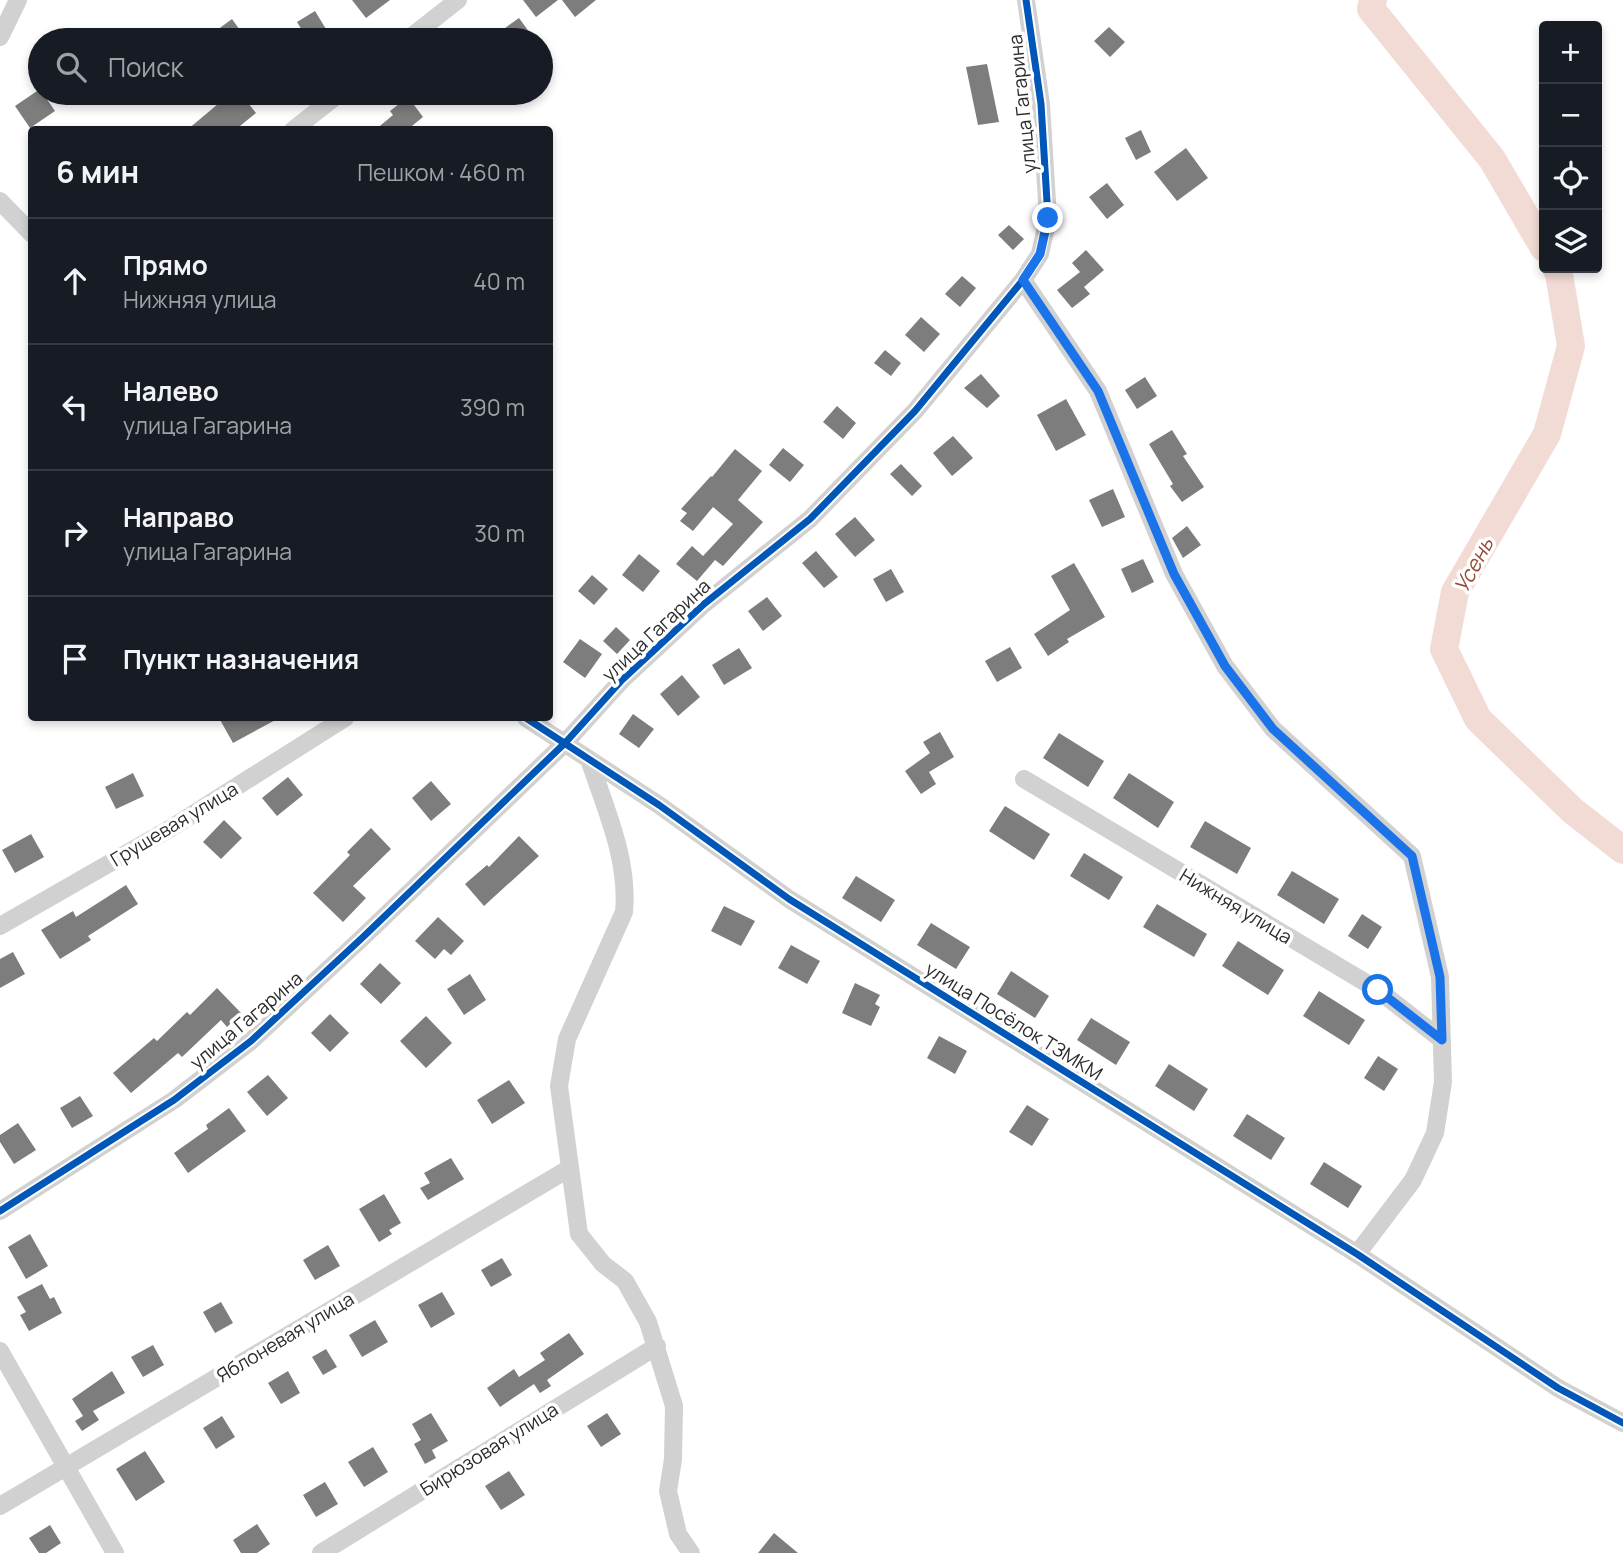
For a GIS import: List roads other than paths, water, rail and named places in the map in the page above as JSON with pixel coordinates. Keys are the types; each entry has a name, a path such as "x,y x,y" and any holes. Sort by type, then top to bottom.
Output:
{"street":[{"path":"0,37 18,0"},
{"path":"422,28 458,0"},
{"name":"улица Гагарина","path":"0,1211 174,1100 251,1041 565,743 622,680 704,604 810,519 915,411 1023,280 1040,254 1048,218 1041,104 1026,0"},
{"path":"298,126 325,105"},
{"path":"0,201 28,230"},
{"path":"1023,280 1098,391 1174,574 1225,666 1273,729 1412,856 1440,977 1443,1082 1435,1133 1413,1180 1357,1254"},
{"name":"Грушевая улица","path":"0,926 171,828 340,721"},
{"name":"улица Посёлок ТЗМКМ","path":"531,721 659,805 789,899 1357,1254 1558,1388 1623,1423"},
{"path":"589,759 620,854 626,892 624,912 567,1039 559,1086 569,1168 579,1234 603,1264 625,1281 648,1322 657,1346 674,1406 673,1459 668,1491 678,1534 691,1553"},
{"name":"Нижняя улица","path":"1024,779 1378,990 1442,1040"},
{"name":"Яблоневая улица","path":"0,1506 569,1168"},
{"name":"Бирюзовая улица","path":"321,1553 657,1346"},
{"path":"0,1352 115,1553"}],"waterway":[{"name":"Усень","path":"1373,0 1371,9 1492,159 1539,239"},
{"name":"Усень","path":"1558,273 1571,346 1547,434 1455,592 1444,649 1478,719 1573,811 1623,850"}]}
